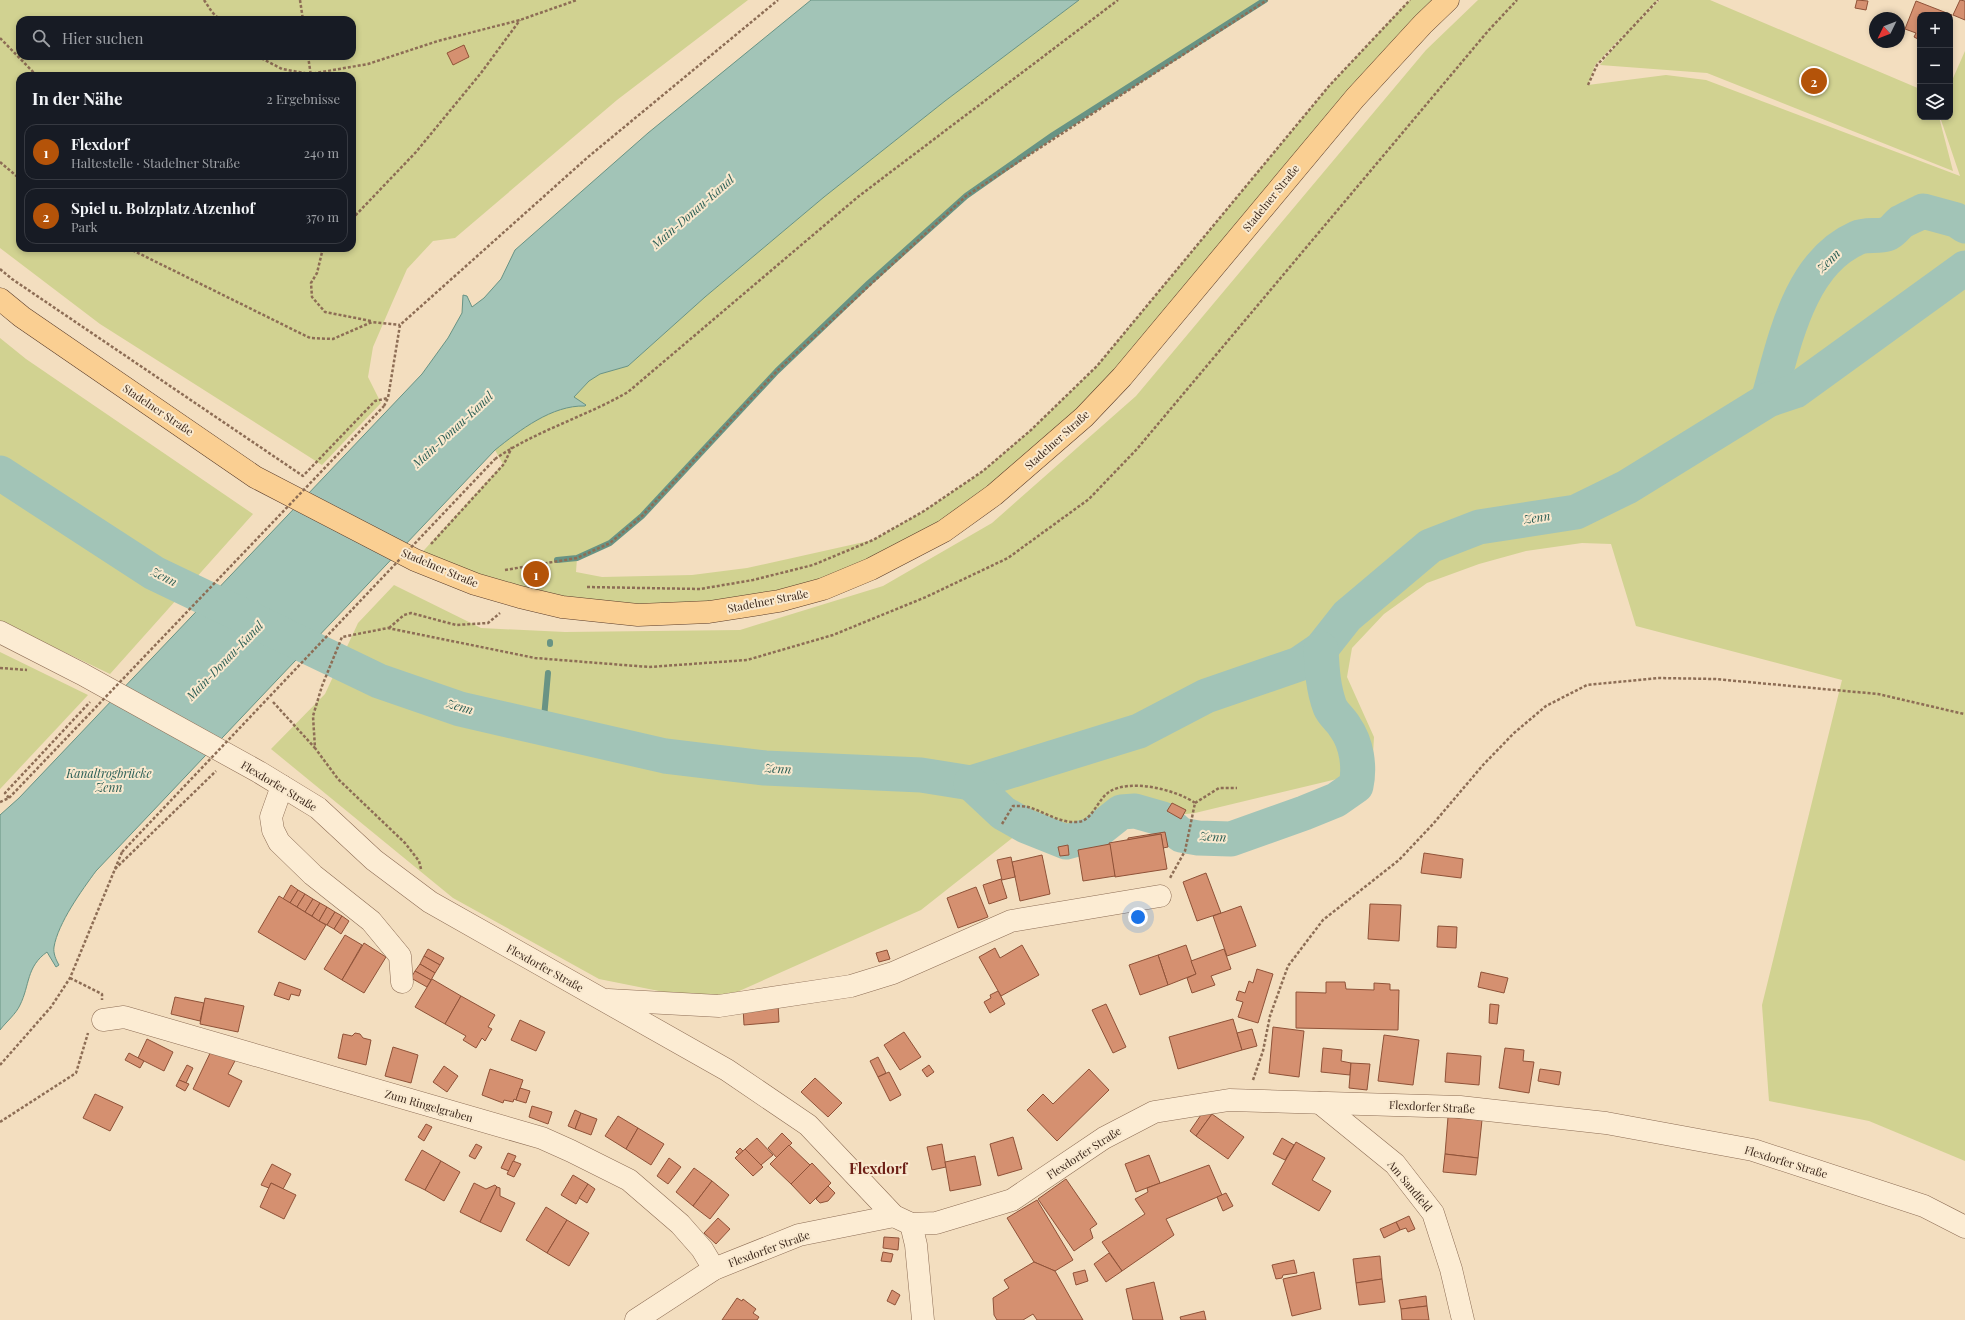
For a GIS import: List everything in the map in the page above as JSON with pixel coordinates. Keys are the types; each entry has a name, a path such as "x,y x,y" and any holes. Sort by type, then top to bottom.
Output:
{"main road":[{"name":"Stadelner Straße","path":"0,299 22,317 255,477 415,560 476,584 562,607 638,615 709,612 778,601 823,589 871,569 944,531 994,495 1084,417 1122,377 1355,98 1423,24 1448,0"}],"street":[{"name":"Flexdorfer Straße","path":"0,632 104,686 282,786 318,808 374,860 430,902 496,941 727,1070 808,1125 902,1220 916,1245 923,1320"},
{"path":"282,786 271,817 273,830 279,842 313,875 371,921 400,956 402,982"},
{"name":"Flexdorfer Straße","path":"604,1000 719,1006 851,986 893,973 1011,921 1160,896"},
{"name":"Zum Ringelgraben","path":"103,1020 124,1017 542,1138 629,1180 680,1224 702,1249 714,1269"},
{"name":"Flexdorfer Straße","path":"636,1320 714,1269 799,1235 902,1220 936,1223 1012,1200 1104,1138 1154,1112 1229,1100 1460,1106 1606,1124 1753,1150 1924,1206 1965,1227"},
{"name":"Am Sandfeld","path":"1320,1103 1394,1164 1432,1213 1451,1269 1463,1320"}],"path":[{"path":"204,0 216,16"},
{"path":"300,0 302,16"},
{"path":"326,72 368,64 438,41 520,20 577,0"},
{"path":"0,802 9,798 384,406 388,398 400,325 588,157 778,0"},
{"path":"0,1065 51,1006 70,978 122,852 495,459 512,447 603,406 628,392 859,196 1118,0"},
{"path":"504,570 577,558 610,543 642,516 777,371 966,196 1268,0"},
{"path":"583,587 700,589 754,580 813,565 873,540 924,511 983,471 1031,430 1097,366 1330,86 1410,0"},
{"path":"1588,85 1596,65 1658,0"},
{"path":"356,215 416,152 481,73 520,20"},
{"path":"0,38 16,54"},
{"path":"21,60 33,72"},
{"path":"265,60 282,69 296,72"},
{"path":"308,60 310,72"},
{"path":"0,162 16,176"},
{"path":"136,252 310,338 333,339 372,322"},
{"path":"322,252 317,273 311,283 312,297 325,312 372,322 400,325"},
{"path":"0,268 12,279 303,476 375,401 388,398"},
{"path":"425,550 504,464 512,447"},
{"path":"388,628 404,615 411,613 456,625 488,623"},
{"path":"315,748 313,716 322,686 342,637 388,628 535,658"},
{"path":"1245,1101 1263,1051 1270,1016 1288,966 1310,937 1323,920 1399,860 1434,824 1483,765 1514,733 1546,706 1587,685 1658,678 1715,680 1878,694 1964,714"},
{"path":"9,798 5,793 104,686"},
{"path":"273,702 315,748 338,779 405,843 419,861 430,902"},
{"path":"113,871 230,757"},
{"path":"1002,824 1013,806 1028,807 1064,822 1079,822 1088,819 1097,803 1110,791 1128,786 1155,787 1184,795 1195,803"},
{"path":"1160,896 1185,851 1195,803 1219,788 1237,788"},
{"path":"70,978 102,994"},
{"path":"0,1122 76,1073 89,1028 103,1020"}],"green space":[{"path":"0,0 748,0 617,100 455,238 433,241 407,269 373,347 368,377 381,403 322,465 100,324 0,248"},
{"path":"1079,0 1265,0 1053,135 966,196 869,283 777,371 642,516 610,543 577,558 576,572 602,577 692,575 747,568 873,540 924,511 983,471 1031,430 1097,366 1329,86 1410,0 1448,0 1178,311 994,495 823,589 638,615 415,560 503,464 495,450 526,427 549,414 573,407 585,406 574,397 589,381 600,374 628,366 705,297 824,197 945,101"},
{"path":"1478,0 1658,0 1632,27 1660,0 1710,0 1917,88 1917,120 1940,120 1953,171 1707,73 1600,65 1628,30 1595,65 1588,85 1666,75 1706,80 1960,176 1941,120 1953,120 1953,78 1965,51 1965,1161 1869,1121 1769,1101 1762,1005 1842,680 1636,626 1611,544 1582,543 1526,551 1479,564 1427,583 1384,614 1352,648 1347,677 1374,737 1372,772 1358,774 1195,813 1020,832 921,910 728,996 664,992 599,979 453,898 271,749 325,694 358,623 394,585 481,628 565,632 740,630 883,586 992,523 1136,396 1426,50"},
{"path":"0,338 26,359 253,514 110,674 0,621"},
{"path":"0,652 88,695 0,789"}],"water":[{"path":"811,0 1079,0 945,101 824,197 705,297 628,366 600,374 589,381 574,397 586,405 585,406 573,407 549,414 526,427 495,450 96,871 65,917 56,938 54,949 59,965 56,967 47,952 40,958 32,970 23,998 18,1008 0,1030 0,815 19,798 422,374 448,338 462,313 463,295 467,296 472,307 484,298 501,279 515,250 648,133"}],"building":[{"path":"1857,0 1868,1 1866,10 1855,8"},
{"path":"1960,0 1965,1 1965,20 1953,15"},
{"path":"1916,1 1944,12 1917,12 1917,38 1914,37 1916,33 1905,29"},
{"path":"464,45 469,57 453,65 447,53"},
{"path":"1172,803 1186,810 1181,819 1167,811"},
{"path":"1165,832 1168,847 1163,848 1161,834 1128,840 1128,838"},
{"path":"1161,834 1167,869 1115,877 1109,843"},
{"path":"1110,844 1115,876 1083,881 1078,850"},
{"path":"1068,845 1069,855 1060,856 1058,847"},
{"path":"1424,853 1463,859 1461,878 1421,873"},
{"path":"1042,855 1050,894 1020,901 1012,862"},
{"path":"1011,857 1015,877 1002,880 997,860"},
{"path":"1206,873 1221,913 1197,921 1183,882"},
{"path":"1001,879 1007,898 989,904 983,885"},
{"path":"291,885 298,890 290,903 283,899"},
{"path":"976,887 988,917 958,928 947,898"},
{"path":"298,890 305,894 297,907 290,903"},
{"path":"305,894 313,899 305,912 297,907"},
{"path":"279,896 326,925 305,960 258,932"},
{"path":"313,899 320,903 312,916 305,912"},
{"path":"320,903 327,907 319,921 312,916"},
{"path":"1370,904 1401,905 1399,941 1368,939"},
{"path":"1241,906 1256,946 1227,956 1213,916"},
{"path":"327,907 335,912 327,925 319,921"},
{"path":"335,912 342,916 334,929 327,925"},
{"path":"342,916 349,921 341,934 334,929"},
{"path":"1438,926 1457,927 1456,948 1437,947"},
{"path":"345,935 362,945 342,980 324,969"},
{"path":"364,943 386,957 364,993 342,980"},
{"path":"1022,945 1039,975 1001,996 979,957 995,948 1000,958"},
{"path":"1186,945 1196,974 1168,985 1158,955"},
{"path":"428,949 444,958 440,965 424,956"},
{"path":"1224,949 1231,969 1211,976 1215,985 1192,993 1187,978 1196,974 1191,961"},
{"path":"887,950 890,959 879,962 876,953"},
{"path":"1158,955 1168,985 1140,995 1129,965"},
{"path":"424,956 440,965 435,973 420,964"},
{"path":"420,964 435,973 431,980 415,971"},
{"path":"1257,969 1273,974 1258,1023 1238,1017 1243,1002 1236,1000 1239,991 1245,993 1249,981 1253,983"},
{"path":"415,971 431,980 427,987 411,978"},
{"path":"1481,972 1508,978 1504,993 1478,987"},
{"path":"432,979 461,996 445,1024 415,1007"},
{"path":"279,982 301,990 299,996 291,994 289,1000 274,995"},
{"path":"1326,982 1345,982 1346,989 1374,990 1374,983 1390,984 1390,990 1399,990 1398,1030 1296,1028 1296,992 1326,993"},
{"path":"998,991 1005,1004 990,1013 984,1002 991,998 990,995"},
{"path":"461,996 495,1015 488,1027 492,1029 485,1041 482,1038 476,1048 463,1040 466,1036 445,1024"},
{"path":"175,997 204,1003 200,1021 171,1014"},
{"path":"205,998 244,1006 238,1032 200,1024"},
{"path":"778,1004 779,1022 744,1025 743,1007"},
{"path":"1106,1004 1126,1047 1113,1053 1092,1010"},
{"path":"1490,1004 1499,1005 1497,1024 1489,1023"},
{"path":"1233,1019 1242,1050 1178,1069 1169,1037"},
{"path":"520,1020 545,1032 536,1051 511,1040"},
{"path":"1273,1027 1304,1031 1299,1077 1269,1073"},
{"path":"1252,1029 1257,1046 1242,1050 1237,1033"},
{"path":"904,1032 921,1057 900,1070 884,1045"},
{"path":"355,1033 360,1034 363,1038 371,1040 366,1065 338,1058 343,1034 352,1036"},
{"path":"1384,1035 1419,1040 1413,1085 1378,1081"},
{"path":"147,1039 173,1052 164,1071 138,1058"},
{"path":"213,1047 236,1059 228,1074 242,1081 229,1107 193,1089"},
{"path":"393,1047 418,1055 411,1083 385,1076"},
{"path":"1323,1048 1342,1050 1341,1061 1351,1063 1350,1075 1321,1072"},
{"path":"1505,1048 1524,1050 1523,1061 1534,1062 1529,1093 1499,1088"},
{"path":"129,1053 144,1061 140,1068 125,1060"},
{"path":"1447,1053 1481,1056 1479,1085 1445,1082"},
{"path":"878,1057 886,1073 878,1077 870,1061"},
{"path":"1351,1063 1370,1064 1367,1090 1349,1088"},
{"path":"187,1065 193,1068 186,1083 179,1080"},
{"path":"929,1065 934,1072 927,1077 922,1070"},
{"path":"444,1066 458,1076 447,1092 433,1082"},
{"path":"490,1069 523,1080 516,1100 514,1099 513,1102 504,1100 503,1103 482,1095"},
{"path":"1089,1069 1109,1090 1057,1141 1027,1110 1043,1094 1053,1104"},
{"path":"1540,1069 1561,1072 1559,1085 1538,1081"},
{"path":"889,1072 901,1095 890,1101 878,1077"},
{"path":"815,1078 842,1103 828,1117 801,1092"},
{"path":"179,1080 189,1084 185,1091 176,1086"},
{"path":"520,1088 530,1091 526,1103 516,1100"},
{"path":"95,1094 123,1107 110,1131 83,1118"},
{"path":"532,1106 552,1112 548,1124 529,1117"},
{"path":"575,1110 581,1113 575,1129 568,1126"},
{"path":"1203,1112 1212,1114 1196,1136 1190,1131"},
{"path":"581,1113 597,1119 591,1135 575,1129"},
{"path":"1212,1114 1244,1137 1228,1159 1196,1136"},
{"path":"618,1116 638,1128 626,1149 605,1136"},
{"path":"1448,1117 1482,1120 1478,1158 1445,1154"},
{"path":"426,1124 432,1127 424,1141 418,1137"},
{"path":"638,1128 664,1144 651,1165 626,1149"},
{"path":"782,1133 792,1143 777,1158 768,1148"},
{"path":"1013,1137 1022,1169 998,1176 990,1144"},
{"path":"757,1138 773,1155 761,1165 745,1149"},
{"path":"1282,1138 1294,1145 1285,1160 1273,1154"},
{"path":"1296,1142 1325,1158 1312,1180 1331,1191 1319,1211 1272,1184"},
{"path":"476,1144 482,1147 475,1159 469,1156"},
{"path":"942,1144 946,1167 932,1170 927,1147"},
{"path":"789,1145 810,1165 791,1184 770,1164"},
{"path":"740,1148 743,1151 739,1155 736,1152"},
{"path":"745,1149 763,1167 753,1176 735,1158"},
{"path":"422,1150 441,1161 425,1190 405,1180"},
{"path":"508,1153 516,1156 509,1171 501,1168"},
{"path":"1445,1154 1478,1158 1476,1175 1443,1172"},
{"path":"1149,1155 1160,1183 1136,1192 1125,1164"},
{"path":"975,1156 981,1185 950,1191 945,1162"},
{"path":"669,1158 681,1167 668,1184 657,1176"},
{"path":"441,1161 460,1172 444,1201 425,1190"},
{"path":"513,1161 521,1164 514,1177 507,1174"},
{"path":"812,1163 831,1183 810,1204 791,1184"},
{"path":"272,1164 291,1174 283,1189 271,1183 269,1188 261,1185"},
{"path":"1209,1165 1222,1195 1166,1219 1174,1235 1122,1271 1102,1242 1145,1214 1135,1199 1148,1192 1147,1188"},
{"path":"694,1168 712,1181 693,1206 676,1192"},
{"path":"573,1175 588,1184 576,1204 561,1195"},
{"path":"1066,1179 1097,1224 1090,1229 1093,1238 1074,1251 1038,1199"},
{"path":"712,1181 729,1195 710,1219 693,1206"},
{"path":"271,1183 296,1195 284,1219 260,1207"},
{"path":"474,1183 486,1189 495,1185 497,1187 480,1222 460,1212"},
{"path":"588,1184 595,1189 587,1203 579,1198"},
{"path":"828,1186 835,1193 828,1201 820,1203 816,1199"},
{"path":"497,1187 500,1188 500,1196 515,1203 501,1232 480,1222"},
{"path":"1226,1193 1233,1206 1223,1211 1217,1197"},
{"path":"1037,1200 1073,1260 1055,1271 1034,1262 1007,1218"},
{"path":"546,1207 567,1220 547,1253 526,1240"},
{"path":"1409,1216 1415,1229 1408,1232 1406,1228 1400,1230 1396,1222"},
{"path":"718,1218 730,1229 716,1244 704,1233"},
{"path":"567,1220 589,1233 569,1266 547,1253"},
{"path":"1396,1222 1400,1230 1384,1238 1380,1229"},
{"path":"884,1237 899,1238 898,1250 883,1248"},
{"path":"883,1252 893,1254 891,1262 881,1261"},
{"path":"1109,1253 1122,1271 1106,1282 1094,1264"},
{"path":"1380,1256 1382,1279 1356,1283 1353,1259"},
{"path":"1294,1260 1297,1273 1283,1275 1282,1278 1276,1279 1272,1265"},
{"path":"1034,1262 1055,1271 1083,1320 1037,1320 1033,1314 1023,1320 997,1320 994,1315 993,1298 1009,1288 1004,1280"},
{"path":"1085,1270 1088,1281 1076,1285 1073,1273"},
{"path":"1314,1272 1321,1309 1292,1316 1283,1279"},
{"path":"1382,1279 1385,1302 1359,1305 1356,1283"},
{"path":"1154,1282 1163,1320 1133,1320 1126,1289"},
{"path":"892,1290 900,1295 895,1305 887,1301"},
{"path":"1426,1296 1427,1306 1401,1309 1399,1300"},
{"path":"737,1298 742,1301 743,1299 756,1309 753,1313 759,1317 757,1320 722,1320"},
{"path":"1427,1306 1429,1320 1402,1320 1401,1309"},
{"path":"1204,1311 1206,1320 1181,1320 1180,1317"}],"waterway":[{"path":"557,560 577,558 610,543 642,516 777,371 869,283 966,196 1053,135 1265,0"},
{"name":"Zenn","path":"1768,400 1780,355 1796,308 1807,286 1820,267 1837,250 1857,238 1889,233 1901,222 1923,211 1956,220 1965,226"},
{"name":"Zenn","path":"0,473 154,573 379,681 460,709 665,756 765,768 921,775 971,783 1139,731 1206,696 1299,664 1321,649 1347,616 1430,546 1479,527 1576,512 1627,487 1768,400 1795,391 1965,268"},
{"name":"Zenn","path":"971,783 1003,813 1026,826 1066,842 1092,835 1121,812 1135,811 1163,819 1181,835 1198,838 1231,839 1304,813 1336,800 1356,786 1358,771 1355,748 1349,734 1330,707 1323,678 1321,649"},
{"path":"543,729 548,673"}],"place":[{"name":"Spiel u. Bolzplatz Atzenhof","path":"1814,81"},
{"name":"Flexdorf","path":"536,574"}],"district":[{"name":"Flexdorf","path":"878,1169"}],"water label":[{"name":"Main-Donau-Kanal","path":"693,212"},
{"name":"Main-Donau-Kanal","path":"453,430"},
{"name":"Main-Donau-Kanal","path":"225,661"},
{"name":"Kanaltrogbrücke Zenn","path":"109,781"}]}
